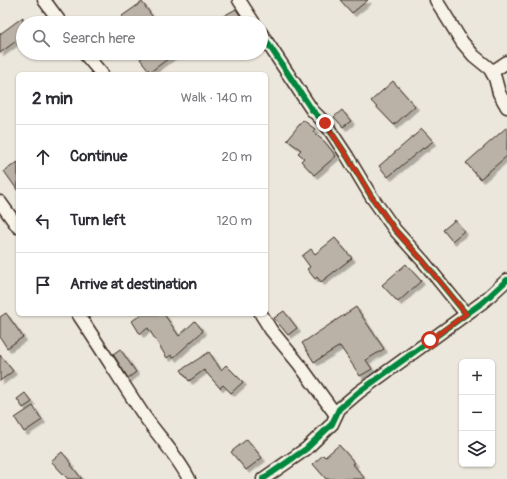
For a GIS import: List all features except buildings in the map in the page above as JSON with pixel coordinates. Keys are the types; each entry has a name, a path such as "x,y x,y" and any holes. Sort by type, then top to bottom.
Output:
{"street":[{"path":"44,0 56,16"},
{"path":"239,0 249,16"},
{"path":"436,0 462,42 474,56 492,72 499,93 507,107"},
{"path":"268,44 312,110 325,123 371,196 395,230 423,261 466,314"},
{"path":"90,60 100,72"},
{"path":"492,72 507,62"},
{"path":"0,202 16,224"},
{"path":"263,479 306,449 332,424 339,410 359,392 483,302 507,280"},
{"path":"79,316 124,386 153,428 181,464 189,479"},
{"path":"262,316 271,330 299,364 336,415"}],"cycle path":[{"path":"268,44 312,110 325,123 371,196 395,230 423,261 466,314"},
{"path":"263,479 306,449 332,424 339,409 359,392 483,302 507,280"}],"route":[{"path":"325,123 371,196 395,230 423,261 466,314 430,340"}]}
